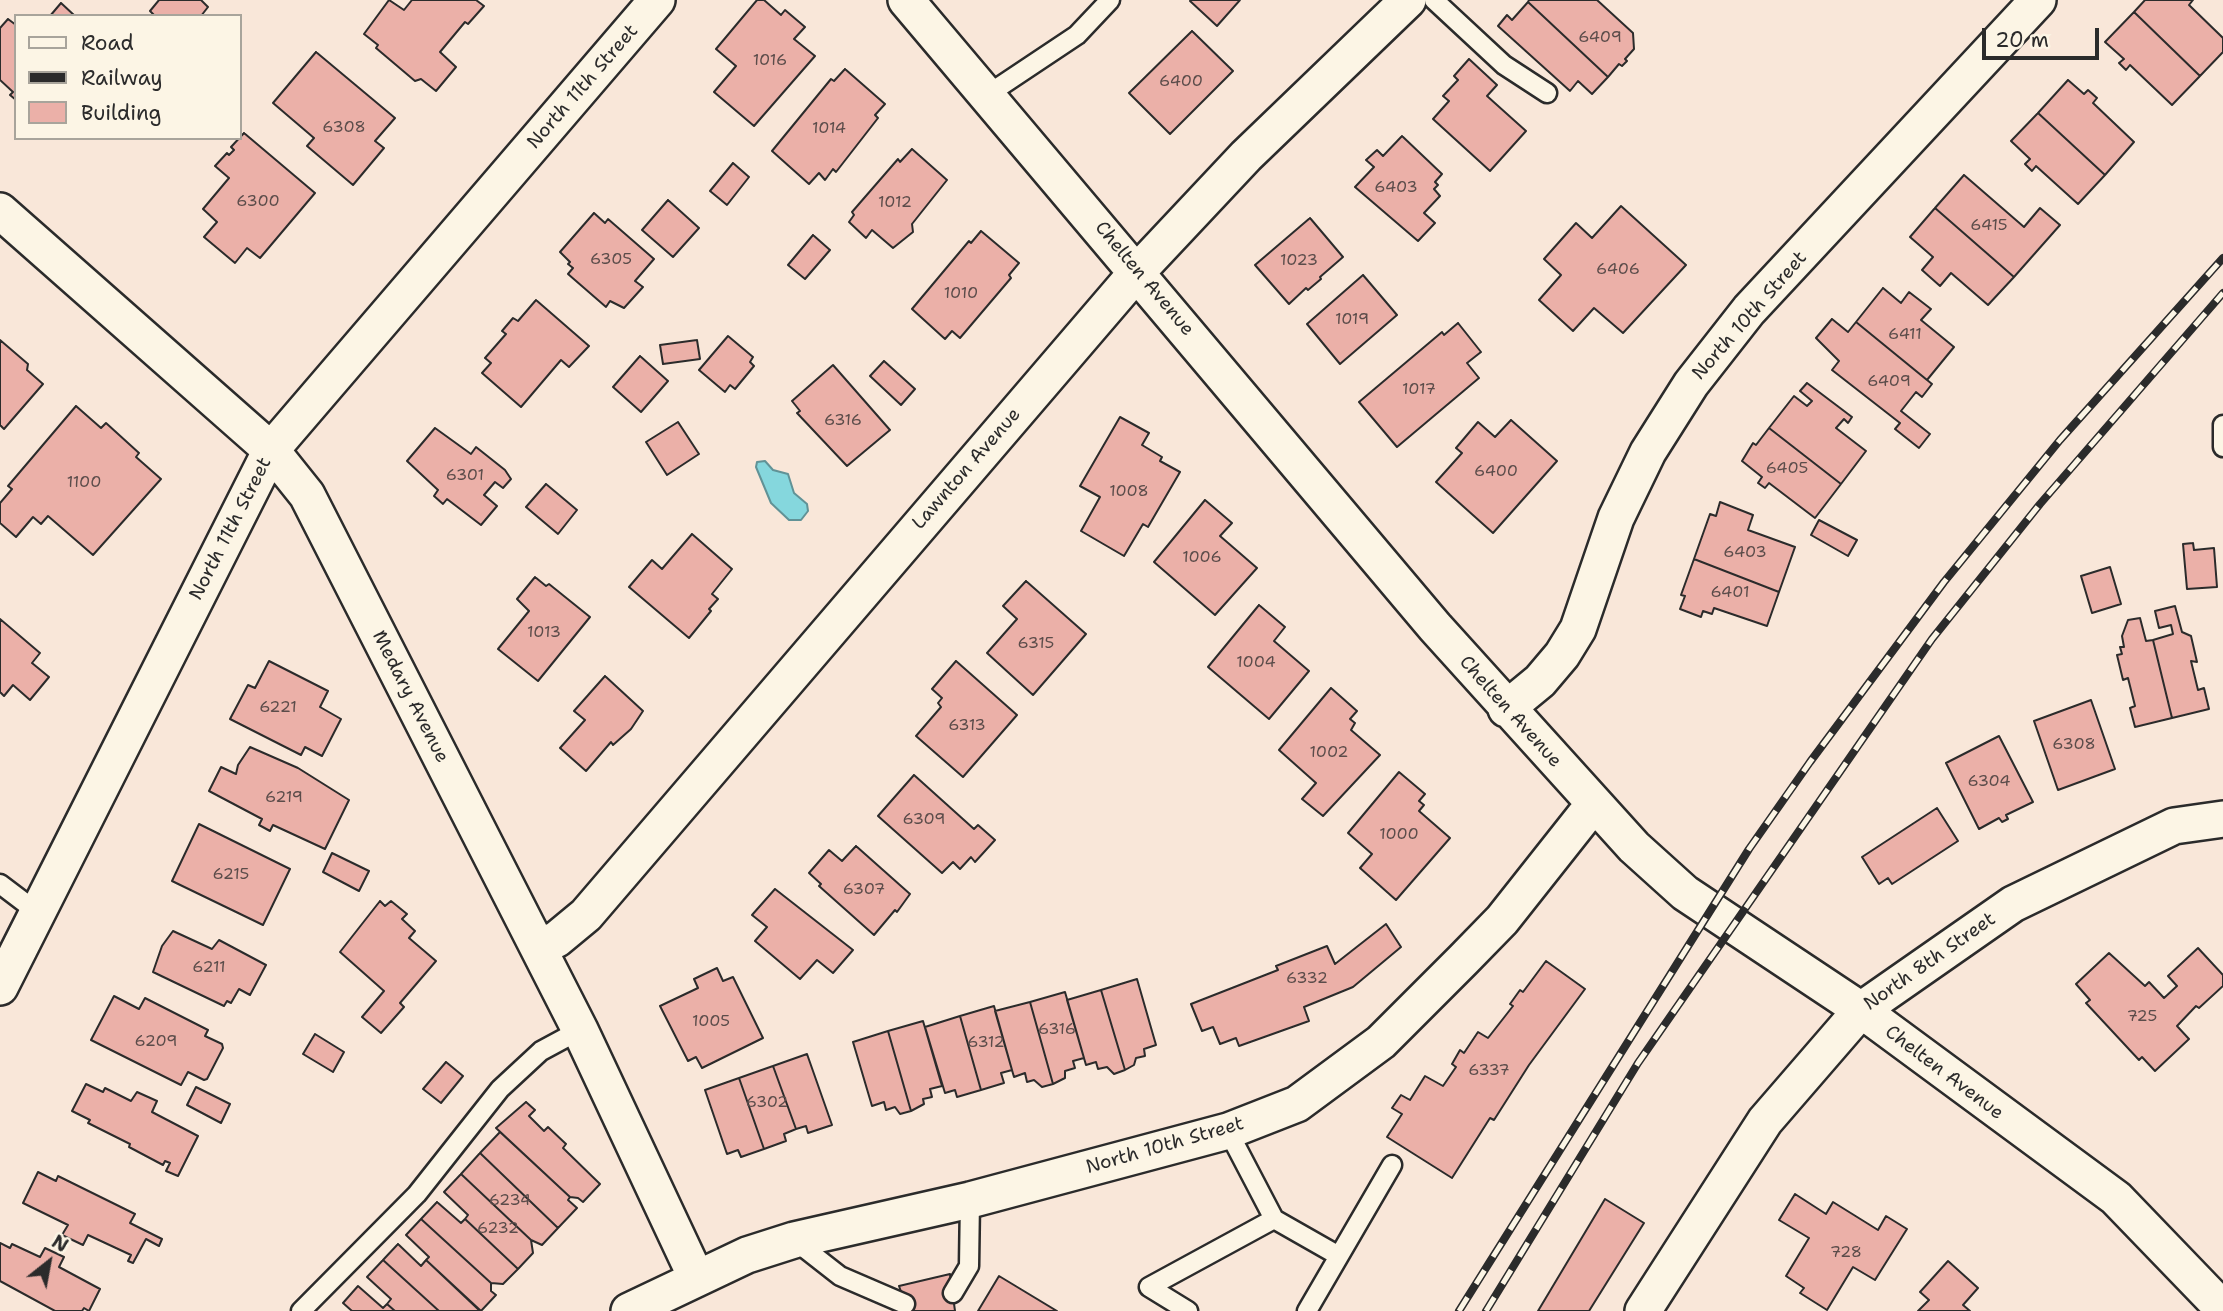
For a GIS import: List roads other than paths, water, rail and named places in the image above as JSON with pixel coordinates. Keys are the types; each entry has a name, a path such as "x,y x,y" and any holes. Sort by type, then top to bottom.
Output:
{"street":[{"name":"North 11th Street","path":"0,987 271,450 657,0"},
{"name":"Chelten Avenue","path":"906,0 1506,709 1593,806 1685,893 1861,1010 2116,1198 2223,1309"},
{"name":"Lawnton Avenue","path":"539,948 557,939 586,915 1138,271 1246,156 1408,0"},
{"name":"North 10th Street","path":"1506,709 1540,681 1562,655 1578,629 1616,518 1648,452 1691,384 1749,310 2038,0"},
{"name":"Medary Avenue","path":"0,211 271,450 307,495 580,1030 696,1277"},
{"name":"North 10th Street","path":"629,1311 747,1255 794,1240 970,1200 1228,1131 1297,1104 1381,1042 1502,920 1593,806"},
{"name":"North 8th Street","path":"1643,1311 1765,1121 1861,1010 2014,904 2174,826 2223,819"}],"lane":[{"path":"988,95 1077,35 1110,0"},
{"path":"1434,0 1504,65 1547,93"},
{"path":"2223,425 2223,447"},
{"path":"0,884 37,912"},
{"path":"301,1311 417,1194 500,1090 541,1051 580,1030"},
{"path":"1228,1131 1274,1219 1339,1256"},
{"path":"1307,1311 1392,1165"},
{"path":"953,1293 970,1266 970,1200"},
{"path":"1188,1311 1149,1287 1274,1219"},
{"path":"794,1240 840,1276 905,1304"}],"water":[{"path":"765,461 773,470 788,474 794,493 807,504 808,511 801,520 789,520 771,503 756,467 757,462"}],"railway":[{"path":"1459,1311 1749,849 1810,762 1944,582 2060,440 2223,258"},
{"path":"1486,1311 1638,1063 1932,639 2040,504 2223,293"}]}
